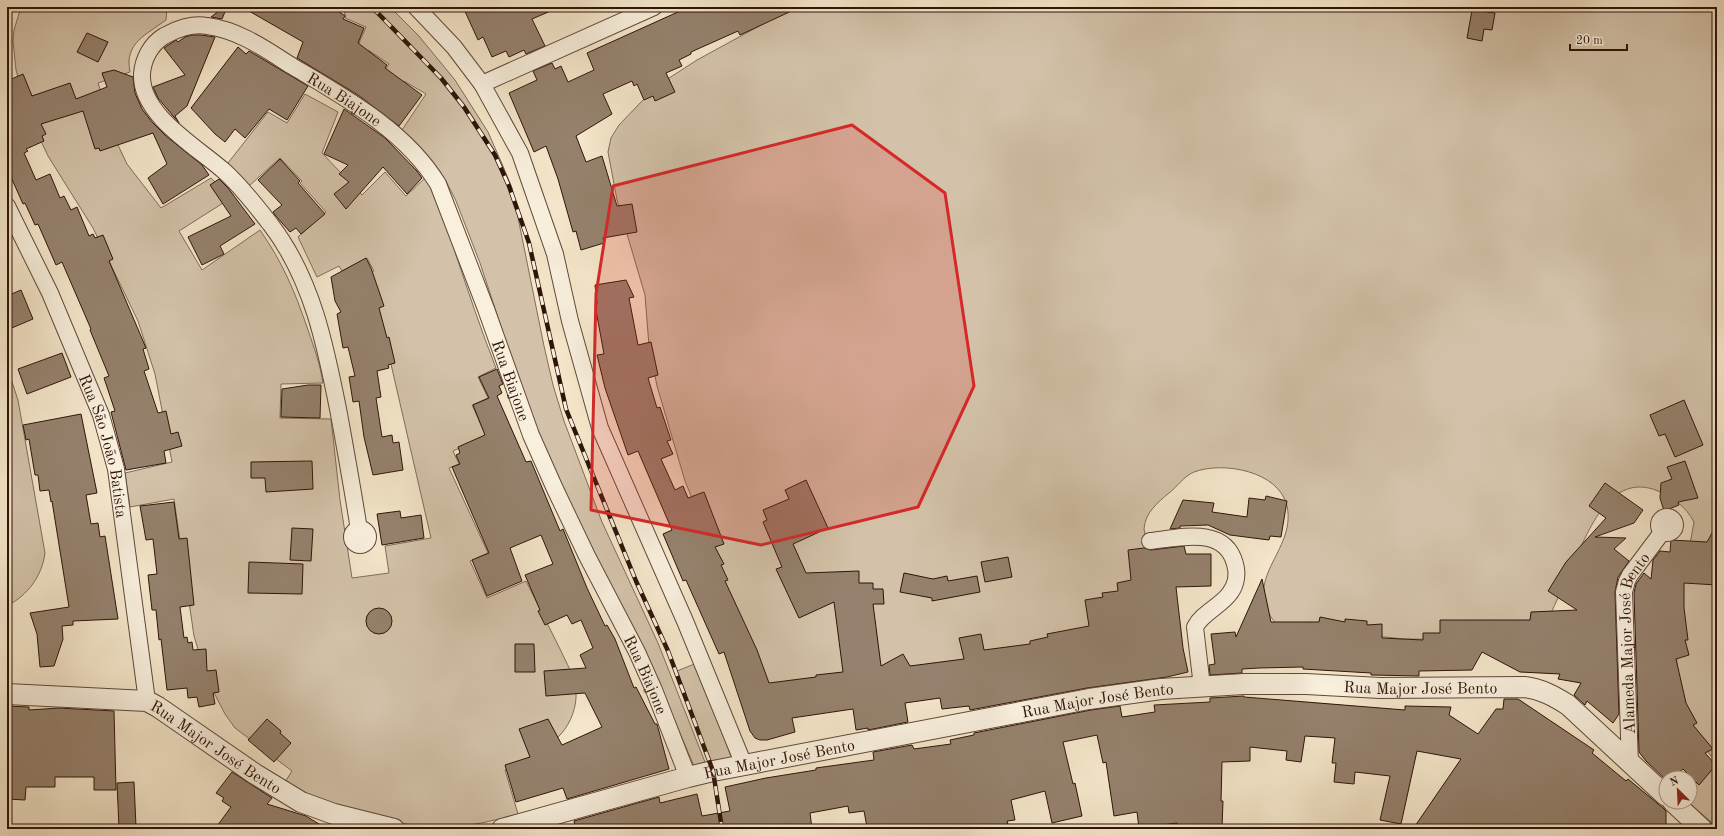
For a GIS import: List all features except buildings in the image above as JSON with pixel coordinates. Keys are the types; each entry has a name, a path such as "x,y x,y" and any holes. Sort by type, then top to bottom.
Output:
{"street":[{"path":"416,7 454,47 482,84 520,153 555,254 570,321 600,428 685,621 744,765"},
{"path":"482,84 654,7"},
{"name":"Rua Biajone","path":"360,530 328,359 310,295 296,265 285,245 271,225 243,191 225,172 166,124 151,103 144,87 142,72 146,57 152,47 163,37 177,30 191,26 208,26 233,33 254,42 352,101 411,151 438,184 486,309 531,435 584,549 637,652 654,690 688,777"},
{"name":"Rua São João Batista","path":"7,206 50,293 101,415 116,469 147,701"},
{"name":"Alameda Major José Bento","path":"1630,764 1624,592 1630,575 1662,531"},
{"path":"1150,541 1199,536 1211,537 1225,547 1235,562 1236,574 1234,588 1220,604 1200,620 1196,627 1202,686"},
{"name":"Rua Major José Bento","path":"502,829 688,777 744,765 1089,699 1161,689 1244,684 1306,684 1380,688 1530,688 1550,694 1568,705 1658,789"},
{"name":"Rua Major José Bento","path":"7,694 147,701 255,774 301,802 334,814 394,829"},
{"path":"1682,810 1702,829"}],"highlighted area":[{"path":"852,125 945,193 974,386 918,507 761,545 591,510 596,294 613,186"}],"shaded area":[{"path":"21,7 167,7 166,20 144,35 133,47 129,62 130,72 98,83 118,145 127,164 161,208 211,178 231,198 179,231 202,270 260,230 282,266 303,316 317,356 323,383 281,384 280,418 331,419 340,500 352,578 389,573 385,546 431,538 370,273 374,271 367,258 342,271 339,266 317,277 298,237 326,212 300,183 302,181 280,158 249,186 228,163 268,112 287,123 305,94 338,112 322,153 362,195 385,172 406,196 425,178 431,186 443,214 496,368 478,377 488,398 472,405 486,436 453,451 459,464 449,468 488,553 470,561 487,598 526,581 572,675 576,692 574,709 565,730 542,750 505,770 518,814 488,822 458,826 435,826 413,825 391,821 347,810 326,802 285,782 292,771 235,728 225,714 211,687 194,636 174,499 130,507 125,473 172,462 155,374 138,321 93,228 48,156 34,126 16,70 13,41 14,30"},
{"path":"348,7 390,7 418,35 455,80 488,132 512,188 544,346 553,385 564,421 602,522 658,643 705,762 694,766 638,636 567,502 528,408 480,263 456,201 446,181 436,167 402,130 426,94 404,81 391,98 382,74 389,64 368,50 362,57 355,52 366,27 345,18 346,15 344,14"},
{"path":"794,7 1563,7 1565,11 1575,7 1717,7 1717,827 1697,810 1698,781 1716,762 1692,733 1677,669 1676,646 1682,588 1694,522 1683,507 1674,499 1658,491 1641,487 1625,490 1612,498 1601,510 1583,541 1539,640 1403,639 1277,625 1267,609 1264,593 1266,579 1284,538 1288,522 1287,506 1282,494 1273,484 1262,477 1248,472 1220,468 1206,469 1194,472 1187,476 1156,505 1149,513 1145,523 1144,529 1162,618 770,701 747,644 710,542 685,481 657,386 649,346 645,295 617,200 608,152 611,138 619,125 642,101 663,82 697,60"},
{"path":"7,367 18,400 45,553 41,569 33,584 15,602 7,606"},
{"path":"697,663 733,762 713,768 677,671"}],"railway":[{"path":"372,7 441,78 464,107 495,155 509,186 529,243 566,409 636,581 668,651 713,771 722,829"}]}
